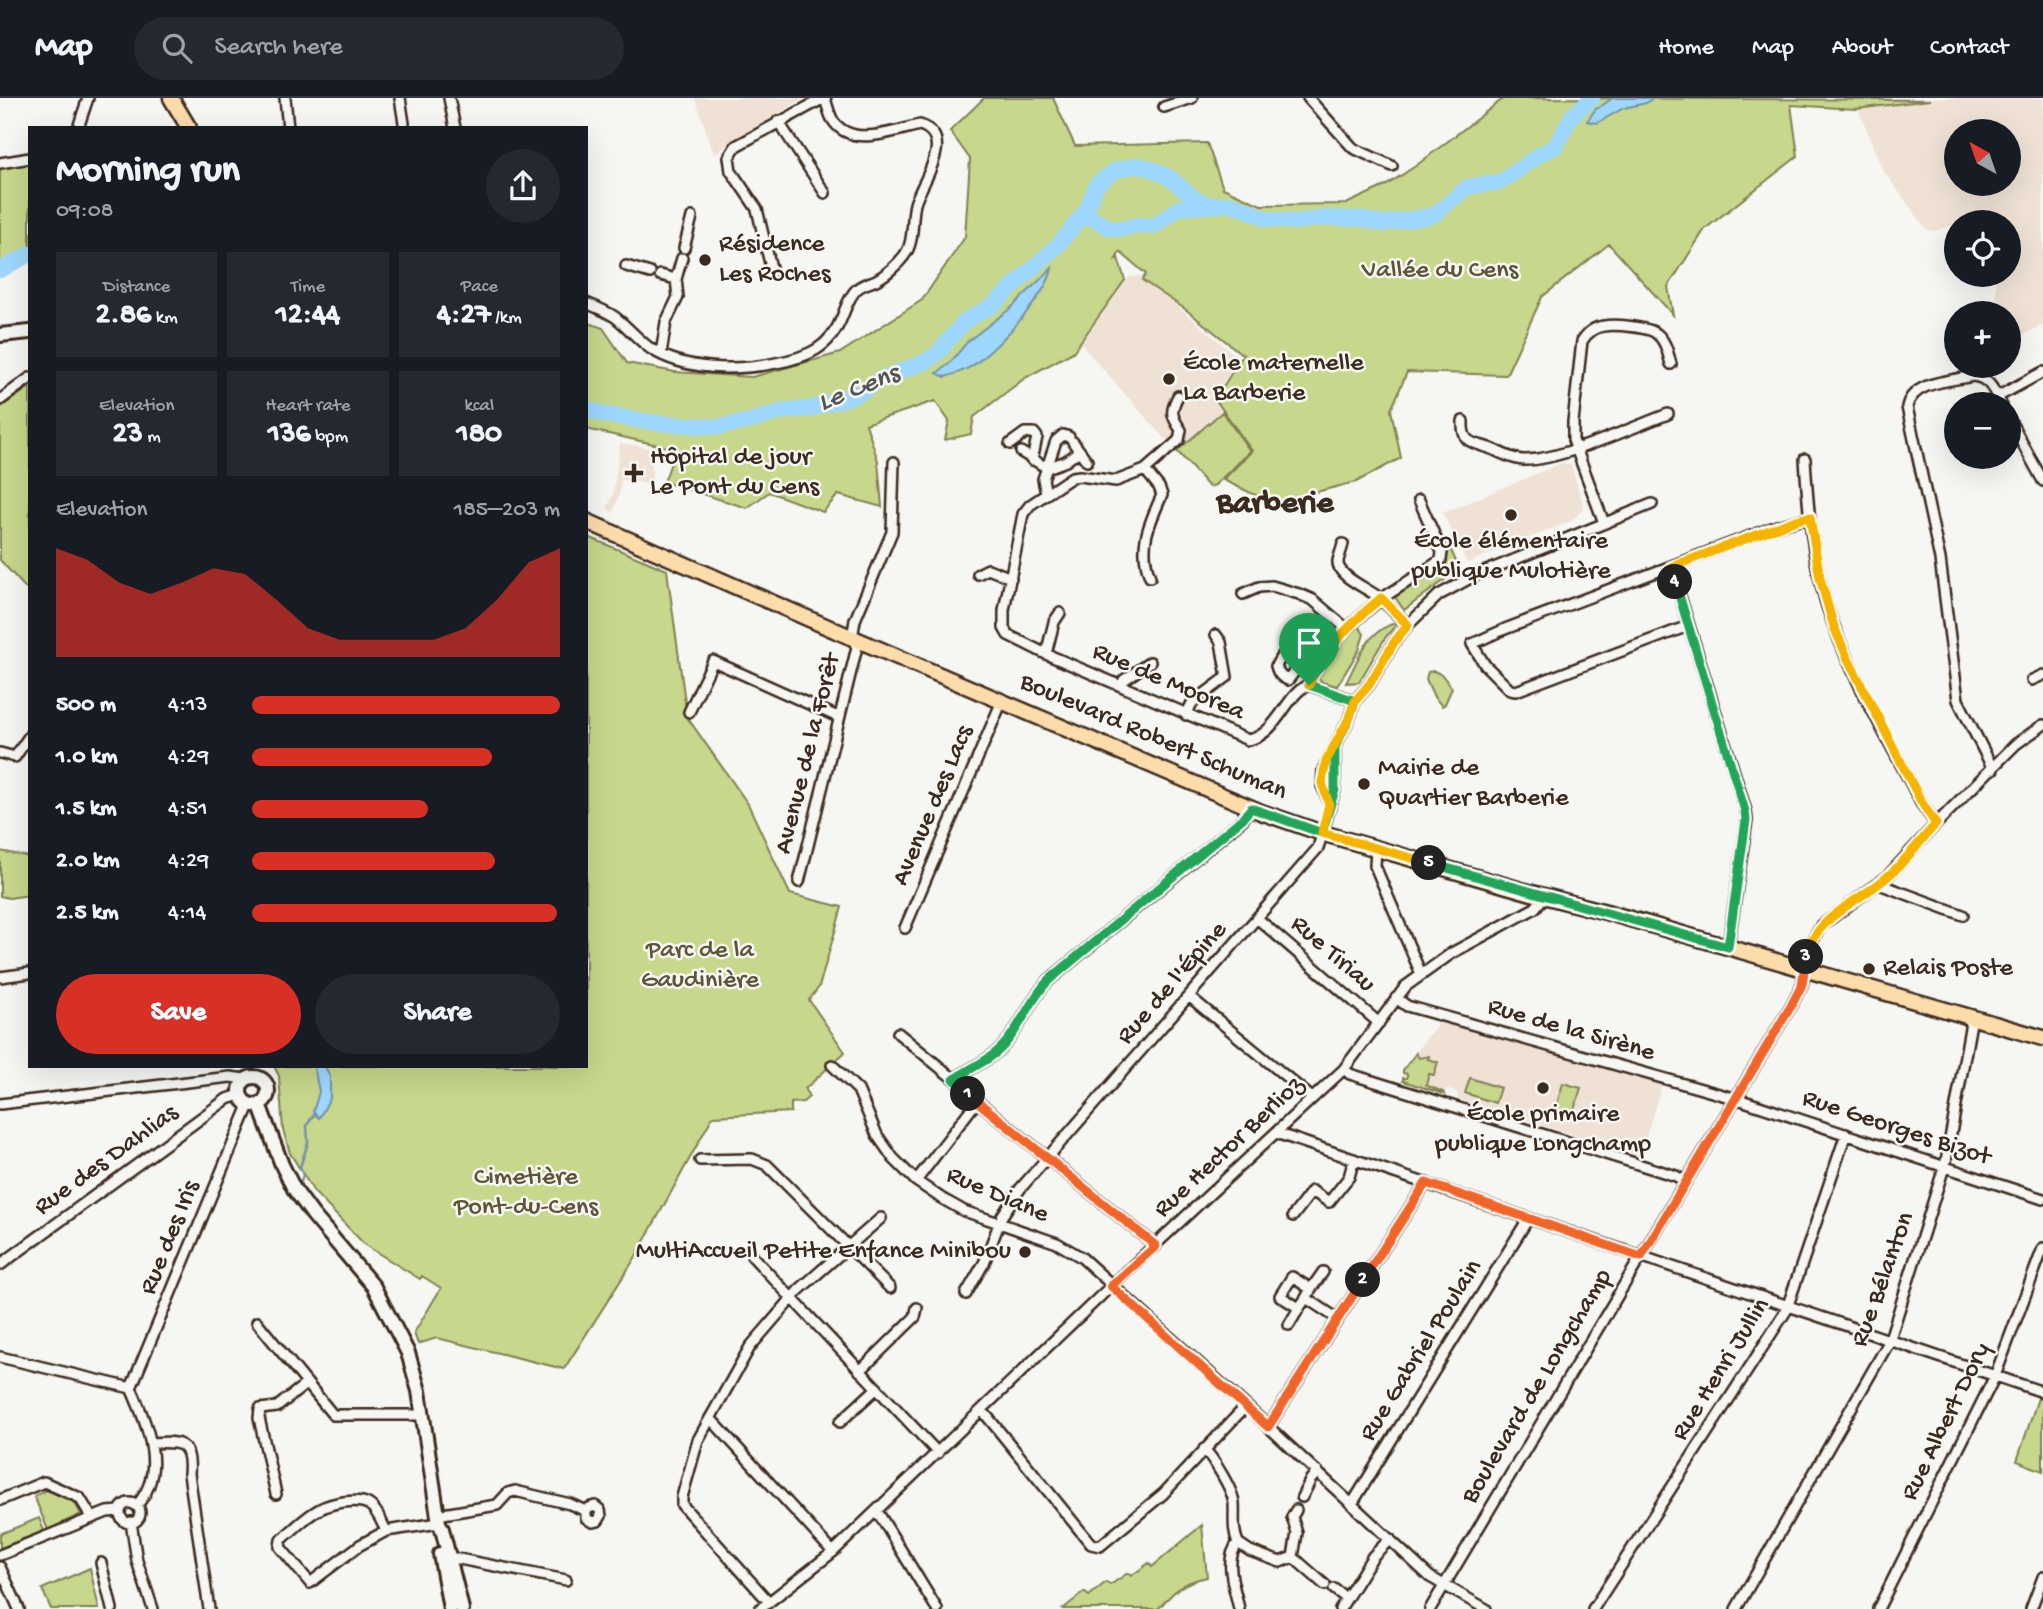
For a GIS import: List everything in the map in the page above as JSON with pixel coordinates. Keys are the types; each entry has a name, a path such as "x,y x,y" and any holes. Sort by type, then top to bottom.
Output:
{"main road":[{"path":"171,98 188,126"},
{"name":"Boulevard Robert Schuman","path":"588,522 1251,808 1322,833 2043,1038"}],"street":[{"path":"79,126 88,98"},
{"path":"285,98 288,126"},
{"path":"400,98 404,123"},
{"path":"449,98 455,126"},
{"path":"588,304 617,319 661,354 717,368 773,364 802,356 826,344 836,334 850,297 858,287 877,280 906,254 915,204 935,161 936,141 933,134 920,125 864,137 852,135 840,128 832,118 824,98 736,146 729,157 731,171 757,209 772,272"},
{"path":"1164,107 1192,98"},
{"path":"1308,98 1353,148 1392,166"},
{"path":"778,121 825,193"},
{"path":"0,163 28,158"},
{"path":"661,354 666,322 678,297 676,279 692,217"},
{"path":"626,266 650,273"},
{"path":"660,275 676,279"},
{"path":"1604,523 1576,448 1573,422 1582,341 1587,333 1603,326 1643,328 1656,332 1663,341 1671,363"},
{"path":"0,335 28,332"},
{"path":"2012,392 2043,372"},
{"path":"1993,769 1958,700 1941,559 1907,407 1910,396 1919,389 1973,376 1982,378 1994,392"},
{"path":"0,400 28,379"},
{"path":"978,574 988,569 1011,578 1023,514 1030,505 1067,479 1076,476 1116,481 1145,470 1180,440 1181,430 1172,417 1171,409 1178,396"},
{"path":"1463,421 1462,432 1468,440 1519,460 1539,459 1576,448 1668,414"},
{"path":"1010,444 1025,433 1034,433 1037,438 1032,460"},
{"path":"1046,494 1042,485 1052,453 1067,438 1087,461"},
{"path":"2021,438 2040,468 2043,481"},
{"path":"1021,452 1047,468 1066,461 1079,451"},
{"path":"1805,459 1810,517 1820,578 1840,643 1922,803 1936,824"},
{"name":"Avenue de la Forêt","path":"799,881 857,647 852,638 855,620 892,532 894,462"},
{"path":"1145,470 1162,495 1144,541 1145,564 1150,577"},
{"name":"Rue de Moorea","path":"1011,578 1004,610 1006,632 1011,638 1241,739 1251,740 1268,730 1305,687 1348,629 1381,598 1441,561 1442,552 1419,500"},
{"path":"1329,804 1322,775 1326,761 1349,719 1355,701 1369,685 1395,641 1408,625 1448,589 1474,576 1652,504"},
{"path":"1688,626 1516,691 1510,690 1485,665 1472,644 1796,520 1810,517"},
{"path":"1343,544 1338,561 1339,570 1381,598 1408,625"},
{"path":"1671,567 1745,811 1746,820 1728,947"},
{"path":"1243,594 1259,587 1272,586 1299,594 1313,600 1348,629"},
{"path":"1046,654 1054,622 1060,614"},
{"path":"1186,715 1192,703 1227,677 1221,642 1216,635"},
{"path":"689,712 713,661 838,717"},
{"path":"1121,686 1124,680 1150,662"},
{"path":"2032,680 2043,675"},
{"path":"1292,677 1305,687 1355,701"},
{"name":"Avenue des Lacs","path":"905,928 1002,701"},
{"name":"Boulevard de Longchamp","path":"1430,1609 1791,1006 1802,985 1811,943 1821,926 1879,884 2023,738 2043,725"},
{"path":"0,753 15,757 28,738"},
{"name":"Rue de l'Épine","path":"966,1294 979,1275 999,1224 1020,1189 1315,851 1336,779 1335,747"},
{"path":"954,1079 998,1051 1048,981 1243,818 1251,808"},
{"path":"1376,847 1375,866 1421,974"},
{"path":"1879,884 1963,915"},
{"name":"Rue Hector Berlioz","path":"760,1609 833,1552 1111,1286 1344,1069 1396,998 1421,974 1452,953 1527,914 1544,897"},
{"name":"Rue Tiriau","path":"1258,919 1379,1023"},
{"path":"0,976 28,973"},
{"path":"1190,997 1312,1098"},
{"name":"Rue de la Sirène","path":"1396,998 1407,1006 1736,1099"},
{"name":"Rue Bélanton","path":"1736,1609 1889,1342 1945,1167 1972,1017"},
{"path":"898,1033 977,1101 1156,1246"},
{"name":"Rue Diane","path":"832,1065 858,1090 877,1135 893,1158 916,1181 951,1204 1068,1248 1081,1257 1430,1577 1486,1609"},
{"path":"1344,1069 1350,1074 1564,1140 1676,1176 1686,1182"},
{"path":"0,1104 253,1074 264,1081 268,1089 266,1098 249,1101"},
{"path":"253,1074 240,1086 298,1195 362,1272 389,1312 411,1362 423,1415 450,1609"},
{"name":"Rue Georges Bizot","path":"1736,1099 2043,1199"},
{"name":"Rue des Dahlias","path":"0,1265 227,1100 249,1101"},
{"name":"Rue des Iris","path":"131,1388 249,1101"},
{"path":"916,1181 977,1101"},
{"path":"1276,1133 2043,1392"},
{"name":"Rue Henri Jullin","path":"1593,1609 1787,1307 1846,1134"},
{"path":"700,1160 752,1159 767,1165 890,1288"},
{"path":"1293,1216 1312,1191 1329,1202 1349,1177 1354,1160"},
{"path":"1268,1427 1426,1183"},
{"path":"769,1602 682,1505 694,1453 710,1418 750,1347 792,1298 881,1218"},
{"name":"Rue Gabriel Poulain","path":"1352,1504 1528,1219"},
{"name":"Rue Albert Dory","path":"1878,1609 1995,1377 2043,1248"},
{"path":"752,1256 938,1453"},
{"path":"1289,1325 1322,1272"},
{"path":"1299,1308 1276,1298 1292,1277 1311,1289"},
{"path":"1306,1298 1338,1319"},
{"path":"860,1371 915,1317 917,1308"},
{"path":"257,1322 333,1415 423,1415"},
{"path":"0,1357 131,1388 151,1443 154,1468 143,1499 136,1506"},
{"path":"276,1494 259,1418 260,1409 277,1408 307,1383"},
{"path":"840,1422 877,1388"},
{"path":"982,1410 1095,1546 1100,1546 1163,1494 1246,1406"},
{"path":"710,1418 833,1552"},
{"path":"151,1443 176,1441 186,1449 190,1461 189,1474 209,1609"},
{"path":"1204,1449 1214,1459 1216,1468 1231,1490 1234,1500 1233,1527 1238,1543 1250,1552 1280,1562 1293,1557"},
{"path":"1302,1497 1311,1479 1318,1472"},
{"path":"0,1500 44,1482 80,1498 92,1518"},
{"path":"386,1531 382,1520 369,1505 355,1502 338,1504 320,1509 281,1540 280,1547 310,1583 360,1545 386,1531 497,1505 508,1493 515,1492 570,1504 586,1511"},
{"path":"0,1555 107,1512 120,1511 128,1503 136,1506 139,1511 138,1517 131,1522 123,1520 120,1511"},
{"path":"1293,1557 1297,1533 1292,1517 1296,1510"},
{"path":"877,1511 935,1606 924,1609"},
{"path":"131,1522 136,1561 152,1609"},
{"path":"1340,1609 1373,1556 1390,1539"},
{"path":"1238,1543 1230,1561 1239,1609"},
{"path":"1293,1557 1346,1598"},
{"path":"445,1558 566,1580"},
{"path":"445,1558 462,1609"},
{"path":"100,1563 112,1609"},
{"path":"0,1567 19,1609"},
{"path":"2031,1609 2043,1577"}],"shaded area":[{"path":"695,98 804,98 714,154"},
{"path":"1854,98 2043,98 2043,325 2021,336 2021,301 1996,301 1996,287 2021,287 2021,210 1944,210 1944,228 1927,230 1882,169"},
{"name":"École maternelle La Barberie","path":"1142,276 1238,358 1213,399 1222,412 1177,451 1178,447 1172,440 1165,439 1085,349 1082,342 1129,277"},
{"name":"Hôpital de jour Le Pont du Cens","path":"620,443 651,448 653,488 640,482 621,480 613,512 607,509 613,495"},
{"name":"École élémentaire publique Mulotière","path":"1562,463 1571,465 1584,508 1571,521 1467,563 1443,513"},
{"name":"École primaire publique Longchamp","path":"1440,1020 1662,1084 1640,1156 1609,1145 1608,1140 1601,1138 1596,1142 1458,1099 1457,1093 1447,1089 1444,1094 1403,1081 1403,1070"}],"green space":[{"name":"Vallée du Cens","path":"984,98 1053,98 1075,146 1207,143 1223,188 1261,205 1346,204 1385,186 1417,165 1504,98 1930,100 1856,109 1791,105 1798,156 1705,229 1668,287 1673,315 1609,244 1542,297 1506,375 1407,372 1391,410 1401,458 1356,482 1308,494 1287,510 1223,480 1252,451 1215,399 1243,355 1185,309 1142,280 1146,274 1120,252 1116,259 1118,258 1125,280 1073,352 1025,378 974,417 971,434 945,440 949,421 935,401 866,424 878,461 882,507 838,495 823,512 769,492 747,508 664,482 676,449 588,429 588,323 603,328 627,363 675,372 752,377 840,353 922,300 965,237 970,159 950,131"},
{"path":"28,162 28,252 0,266 0,167"},
{"path":"28,388 28,591 0,560 0,408"},
{"path":"1222,412 1250,451 1215,485 1209,487 1177,451"},
{"path":"588,537 667,570 687,717 748,804 790,894 842,907 819,987 809,1000 845,1052 805,1089 809,1097 803,1102 791,1103 791,1112 713,1116 635,1258 564,1369 437,1338 418,1344 414,1333 441,1288 422,1276 420,1279 365,1245 314,1192 290,1153 283,1130 279,1076 275,1068 588,1068"},
{"path":"1450,548 1458,566 1447,570 1450,576 1404,610 1395,597 1445,566 1446,550"},
{"path":"1398,622 1385,638 1359,682 1346,683 1371,638 1387,626"},
{"path":"1357,624 1364,634 1359,650 1337,686 1322,682 1317,676"},
{"path":"1434,671 1442,675 1452,688 1442,706 1434,697 1426,679 1428,672"},
{"path":"0,851 28,857 28,895 9,898 0,896"},
{"path":"1416,1053 1419,1058 1429,1056 1428,1059 1438,1062 1434,1075 1429,1074 1426,1085 1444,1094 1403,1081 1407,1074 1403,1073 1403,1070"},
{"path":"1470,1078 1500,1088 1495,1103 1465,1093"},
{"path":"1563,1083 1581,1088 1571,1119 1554,1114"},
{"path":"2038,1398 2043,1400 2043,1471 2017,1461"},
{"path":"47,1490 74,1502 81,1514 48,1530 34,1496"},
{"path":"39,1518 44,1531 0,1548 0,1534"},
{"path":"1202,1525 1207,1577 1179,1588 1158,1609 1063,1609 1084,1592 1089,1596 1106,1582 1110,1585 1128,1573 1131,1576 1149,1563 1152,1567"},
{"path":"90,1568 99,1609 51,1609 42,1589"}],"water":[{"path":"1613,98 1654,98 1646,103 1624,108 1597,123 1587,121 1595,110"},
{"path":"1052,268 1049,279 1033,304 989,352 972,366 959,372 945,377 937,373 949,364 968,341 1011,308"},
{"path":"314,1068 326,1068 330,1077 330,1098 319,1118 313,1112 319,1092"}],"waterway":[{"name":"Le Cens","path":"1077,221 1090,217 1110,228 1122,229 1137,225 1154,226 1179,208 1230,204 1267,219 1296,222 1325,218 1362,219 1383,224 1430,216 1467,187 1501,182 1540,154 1555,147 1572,116 1592,98"},
{"name":"Le Cens","path":"588,410 657,423 718,427 784,411 810,409 855,395 878,380 925,362 937,354 965,321 993,305 1059,244 1086,211 1097,184 1116,170 1138,165 1152,169 1170,178 1198,201 1218,206"},
{"name":"Le Cens","path":"0,270 28,255"},
{"path":"299,1188 303,1175 300,1167 308,1143 307,1125 315,1113"}],"place":[{"name":"Résidence Les Roches","path":"705,260"},
{"name":"École maternelle La Barberie","path":"1169,379"},
{"name":"Hôpital de jour Le Pont du Cens","path":"634,473"},
{"name":"École élémentaire publique Mulotière","path":"1511,515"},
{"name":"Mairie de Quartier Barberie","path":"1364,784"},
{"name":"Relais Poste","path":"1869,969"},
{"name":"École primaire publique Longchamp","path":"1543,1088"},
{"name":"MultiAccueil Petite Enfance Minibou","path":"1025,1252"}],"district":[{"name":"Barberie","path":"1275,505"}],"route":[{"path":"1309,685 1313,675 1348,629 1381,598 1408,625 1395,641 1369,685 1355,701 1352,713 1335,747 1326,761 1322,783 1329,804 1322,833 1728,947 1746,820 1745,811 1671,567 1810,517 1820,578 1840,643 1922,803 1936,824 1894,871 1828,920 1816,933 1807,953 1802,985 1791,1006 1641,1257 1426,1183 1268,1427 1111,1286 1156,1246 960,1087 954,1079 991,1057 1006,1044 1048,981 1243,818 1251,808 1322,833 1335,790 1335,747 1355,701 1309,685"}],"park label":[{"name":"Parc de la Gaudinière","path":"700,966"},
{"name":"Cimetière Pont-du-Cens","path":"526,1193"}]}
